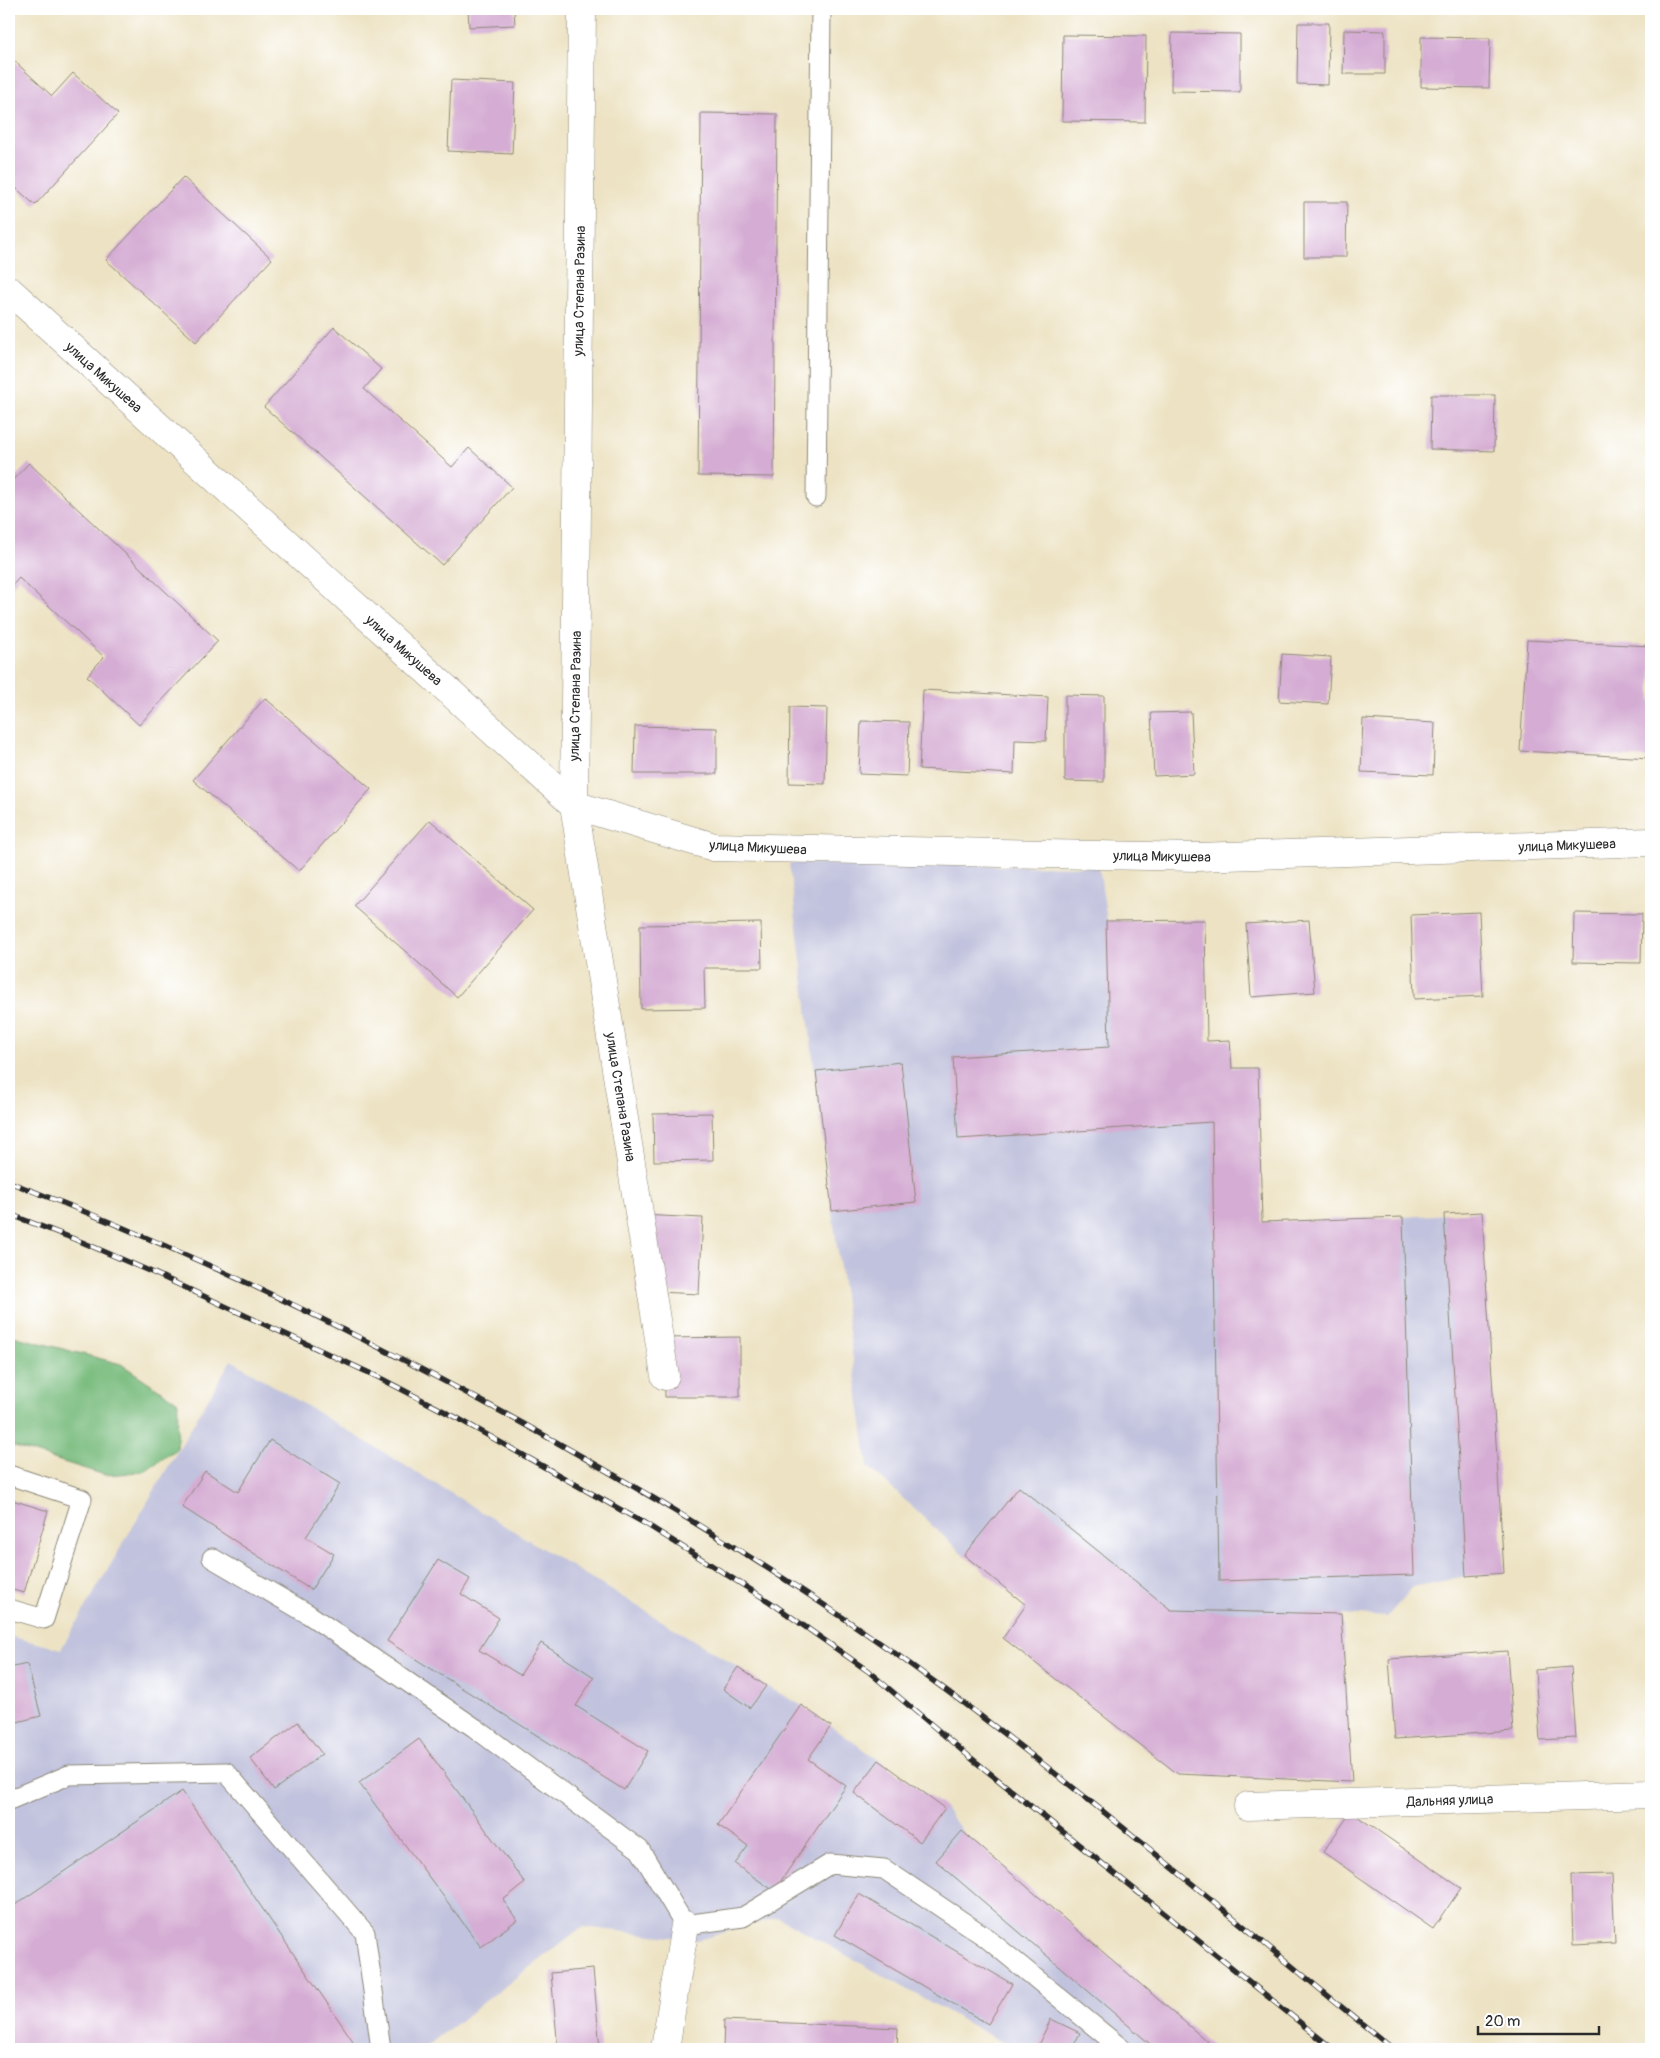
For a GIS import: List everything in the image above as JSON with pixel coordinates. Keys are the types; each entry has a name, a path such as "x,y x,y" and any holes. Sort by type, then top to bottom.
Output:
{"street":[{"name":"улица Степана Разина","path":"582,9 574,805 665,1376"},
{"name":"улица Микушева","path":"9,290 574,805 714,848 1197,857 1651,842"},
{"name":"Дальняя улица","path":"1248,1806 1651,1794"},
{"path":"665,2049 685,1925"}],"lane":[{"path":"816,497 820,9"},
{"path":"9,1475 82,1499 44,1619 9,1609"},
{"path":"212,1558 308,1614 444,1707 640,1850 685,1925 744,1917 830,1864 884,1869 984,1936 1122,2049"},
{"path":"9,1800 69,1775 226,1772 365,1933 381,2049"}],"shaded area":[{"path":"789,863 1099,867 1107,921 1205,920 1207,1041 1230,1040 1232,1067 1258,1068 1262,1222 1482,1212 1504,1573 1466,1576 1413,1587 1387,1617 1342,1614 1352,1782 1178,1774 1003,1638 1026,1605 964,1555 868,1466 832,1211"},
{"path":"231,1360 738,1667 766,1686 801,1705 945,1808 962,1831 1216,2049 1014,2049 778,1917 698,1940 582,1927 423,2049 9,2049 9,1636 61,1649"}],"green space":[{"path":"9,1335 121,1364 178,1402 177,1449 143,1472 105,1475 9,1445"}],"building":[{"path":"468,9 514,9 515,25 469,27"},
{"path":"1298,23 1329,23 1328,85 1297,84"},
{"path":"1344,30 1385,31 1385,74 1343,74"},
{"path":"1172,33 1240,34 1240,92 1171,91"},
{"path":"1063,35 1146,36 1145,122 1062,121"},
{"path":"1421,37 1490,38 1489,88 1421,87"},
{"path":"9,56 52,96 73,73 118,114 35,205 9,182"},
{"path":"451,80 515,83 512,154 448,151"},
{"path":"701,113 777,114 774,477 698,476"},
{"path":"183,177 272,259 196,342 106,260"},
{"path":"1304,202 1347,202 1346,257 1304,257"},
{"path":"334,327 381,369 364,389 452,467 469,448 512,487 442,565 264,407"},
{"path":"1431,395 1495,395 1494,451 1430,449"},
{"path":"29,463 218,641 139,725 87,676 104,657 19,578 9,589 9,484"},
{"path":"1527,640 1651,646 1651,758 1520,751"},
{"path":"1282,654 1331,657 1328,704 1279,701"},
{"path":"923,690 1048,697 1046,741 1015,740 1014,774 919,769"},
{"path":"1065,695 1104,696 1104,782 1065,781"},
{"path":"265,698 371,789 299,871 193,780"},
{"path":"790,707 827,708 825,784 789,783"},
{"path":"1191,712 1194,774 1154,776 1151,713"},
{"path":"1363,719 1435,723 1433,775 1361,772"},
{"path":"861,721 909,722 907,776 859,774"},
{"path":"635,726 717,728 717,774 634,774"},
{"path":"430,820 533,910 457,997 354,906"},
{"path":"1479,912 1483,996 1414,999 1411,915"},
{"path":"1574,913 1642,914 1641,963 1573,962"},
{"path":"1205,920 1207,1041 1230,1040 1232,1068 1258,1068 1262,1222 1403,1217 1414,1575 1219,1581 1212,1122 958,1139 953,1057 1109,1047 1106,921"},
{"path":"1309,920 1315,992 1251,997 1246,924"},
{"path":"761,923 762,968 704,968 705,1008 641,1009 640,925"},
{"path":"901,1062 916,1202 832,1211 816,1071"},
{"path":"712,1113 713,1160 654,1161 653,1114"},
{"path":"1482,1212 1504,1573 1466,1576 1444,1214"},
{"path":"641,1215 703,1218 699,1294 637,1291"},
{"path":"740,1337 740,1397 665,1397 664,1338"},
{"path":"270,1440 340,1484 306,1537 334,1554 311,1590 182,1507 205,1471 238,1492"},
{"path":"1019,1487 1171,1610 1341,1614 1352,1782 1178,1774 1003,1638 1026,1605 964,1555"},
{"path":"9,1499 48,1511 24,1593 9,1589"},
{"path":"438,1560 470,1579 461,1594 499,1618 479,1650 520,1675 541,1643 594,1677 576,1706 648,1751 624,1790 387,1641"},
{"path":"1507,1651 1513,1731 1395,1739 1389,1659"},
{"path":"27,1664 41,1716 9,1724 9,1668"},
{"path":"738,1667 766,1686 750,1708 723,1689"},
{"path":"1571,1667 1576,1738 1540,1740 1535,1670"},
{"path":"801,1705 831,1726 808,1759 846,1786 774,1891 735,1864 748,1846 718,1825"},
{"path":"298,1722 322,1754 274,1790 250,1758"},
{"path":"419,1739 525,1883 503,1900 517,1920 481,1947 359,1783"},
{"path":"879,1760 945,1808 920,1842 854,1793"},
{"path":"182,1791 353,2041 342,2049 9,2049 9,1909"},
{"path":"1351,1812 1461,1888 1433,1929 1323,1852"},
{"path":"962,1831 1216,2049 1156,2049 936,1861"},
{"path":"1612,1874 1615,1943 1573,1945 1571,1875"},
{"path":"859,1894 1012,1984 988,2024 835,1935"},
{"path":"593,1969 600,2049 558,2049 551,1973"},
{"path":"1051,2019 1080,2033 1072,2049 1036,2049"},
{"path":"724,2020 898,2028 897,2049 723,2049"}],"railway":[{"path":"9,1182 198,1260 321,1318 559,1443 727,1542 890,1650 1001,1731 1114,1820 1393,2049"},
{"path":"9,1214 82,1242 156,1274 378,1377 457,1418 646,1524 770,1602 868,1671 971,1758 1333,2049"}]}
